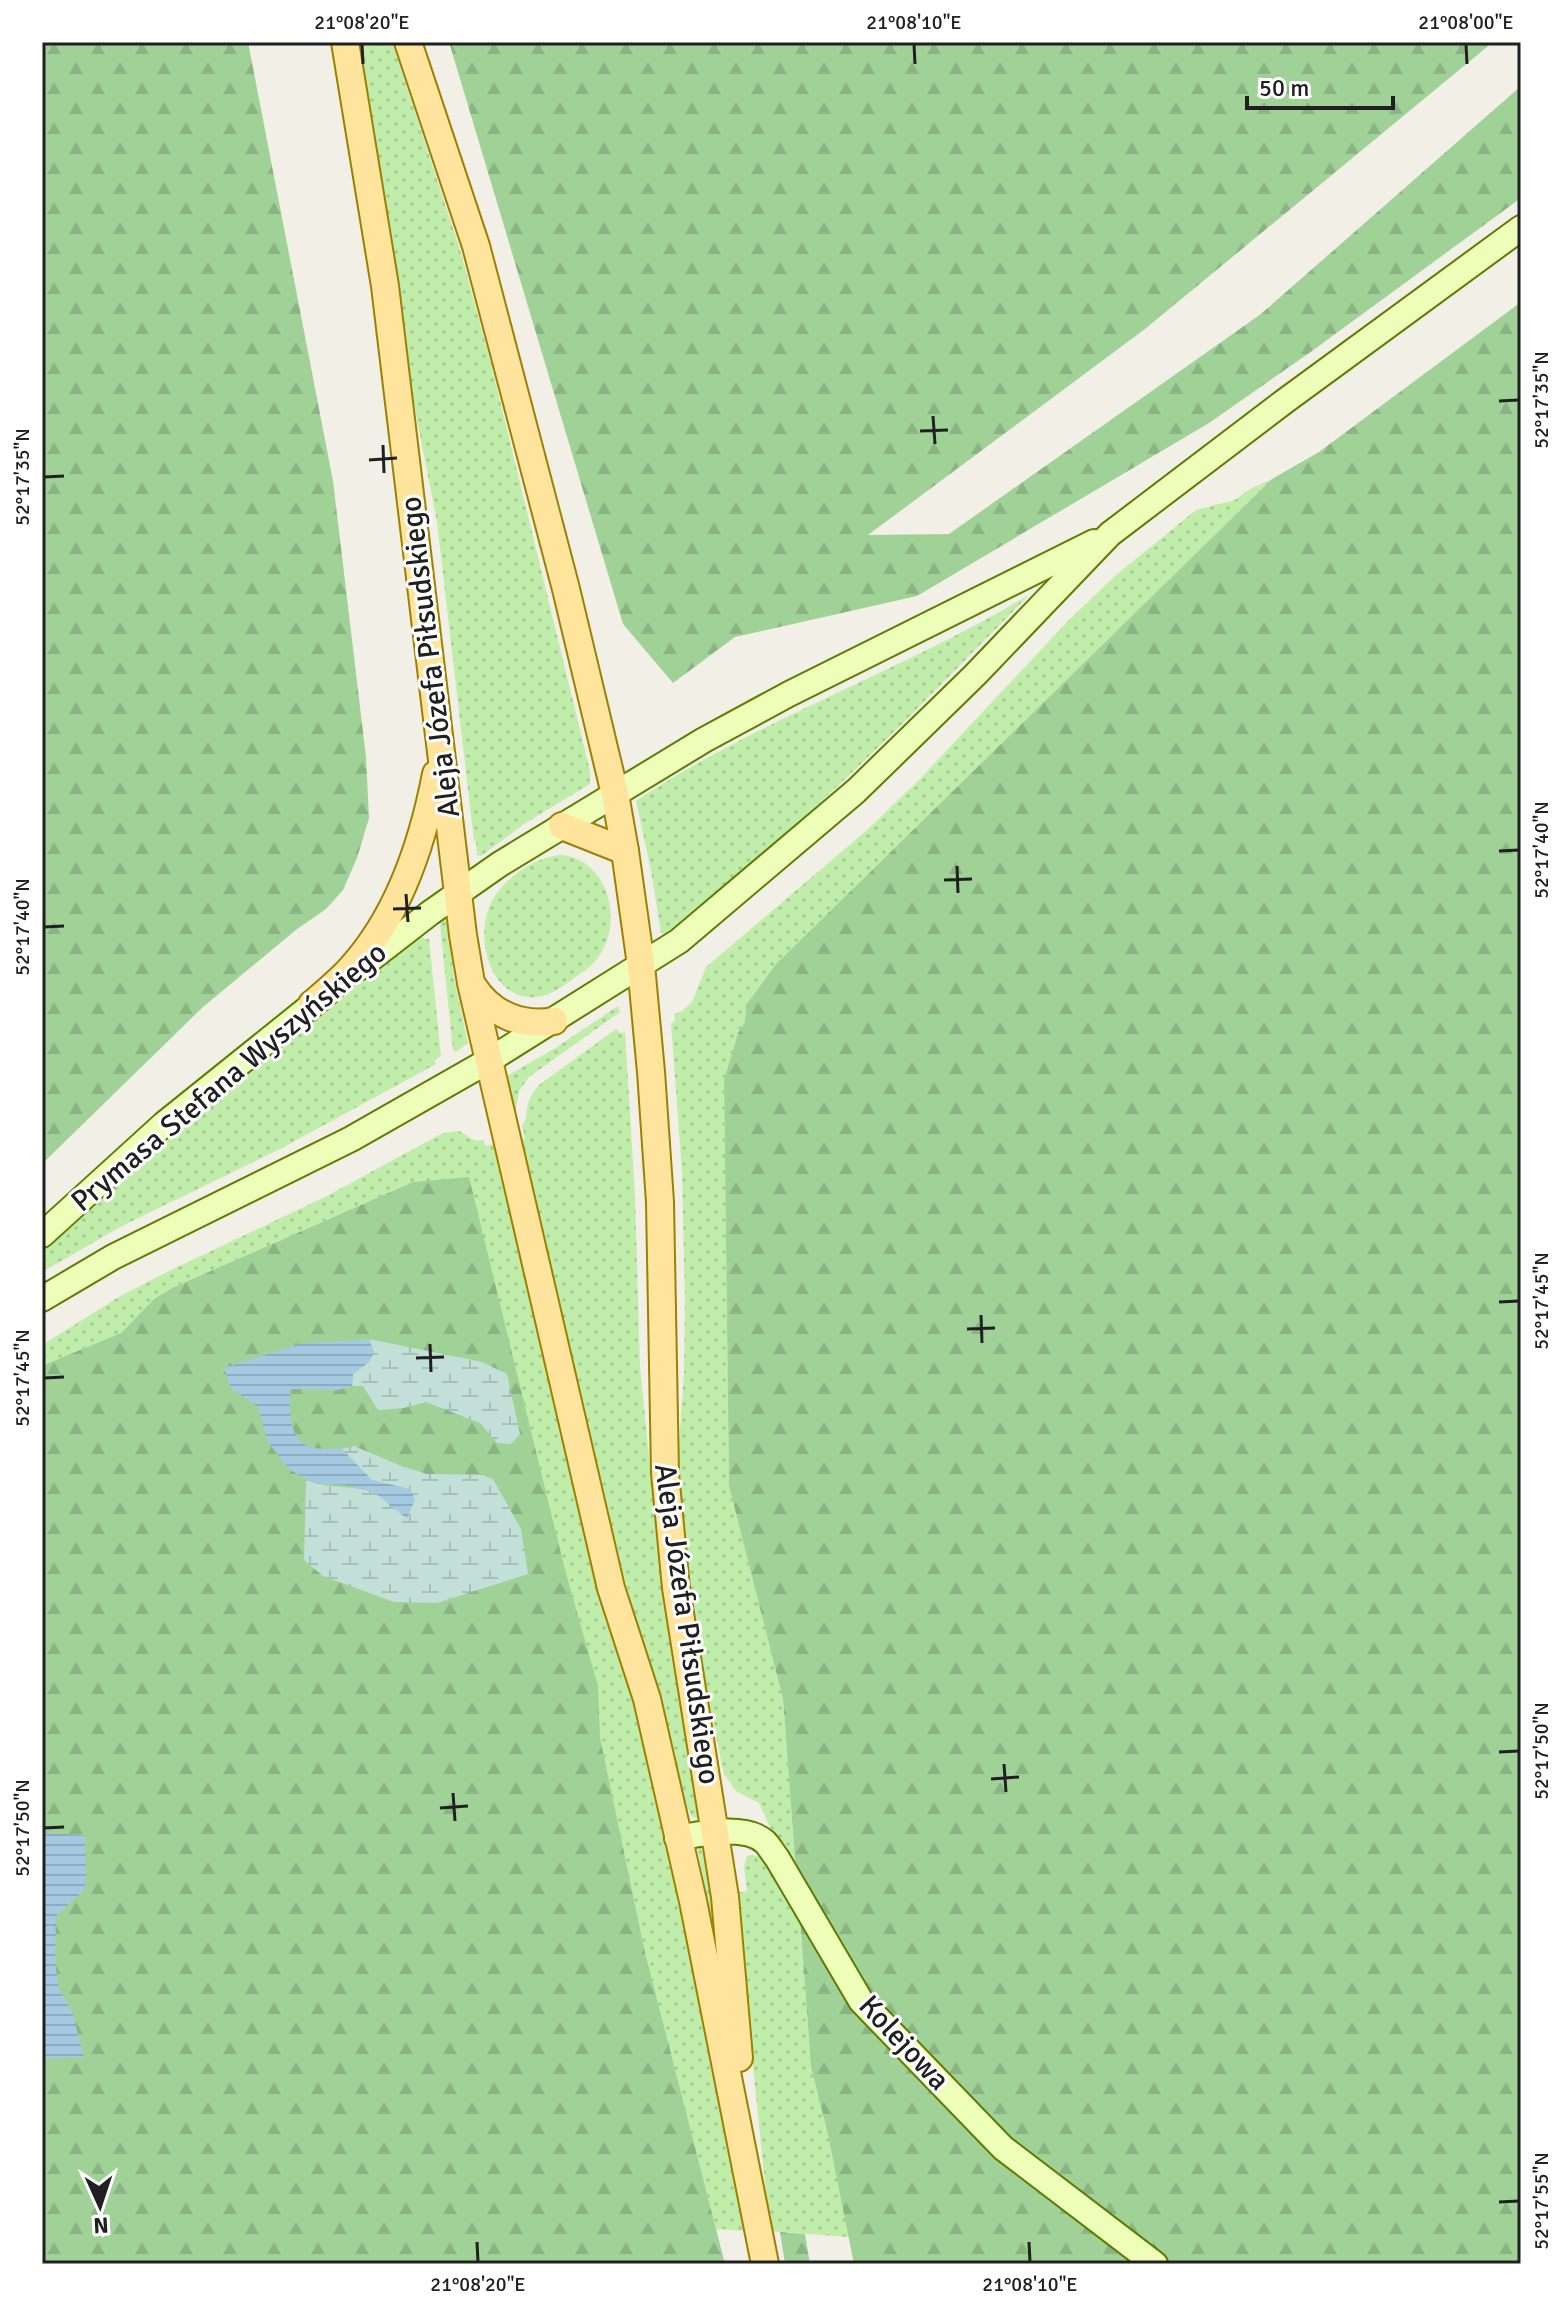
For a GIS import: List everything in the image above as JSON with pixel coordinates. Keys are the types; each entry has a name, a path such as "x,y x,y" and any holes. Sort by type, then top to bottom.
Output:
{"main road":[{"name":"Aleja Józefa Piłsudskiego","path":"345,42 385,286 458,892"},
{"path":"408,42 476,246 566,589 615,794 641,965"},
{"path":"42,1299 113,1257 351,1139 488,1061 679,941 856,791 975,675 1110,534 1521,228"},
{"path":"554,1021 527,1022 503,1015 485,1002 471,983 458,892 704,740 777,700 1110,534"},
{"path":"312,1004 364,953 407,876 421,839 429,805 439,730"},
{"path":"562,826 625,851"},
{"name":"Prymasa Stefana Wyszyńskiego","path":"42,1235 164,1124 312,1004 458,892"},
{"name":"Aleja Józefa Piłsudskiego","path":"641,965 660,1202 665,1473 676,1588 725,1897 751,2186"},
{"name":"Aleja Józefa Piłsudskiego","path":"471,983 611,1588 647,1699 693,1901 765,2264"},
{"name":"Kolejowa","path":"677,1838 741,1832 764,1840 861,2001 1003,2148 1155,2264"}],"green space":[{"path":"42,42 248,42 333,481 366,757 369,818 343,890 326,909 297,929 203,1007 42,1164"},
{"path":"357,42 392,42 461,253 590,771 590,784 527,822 481,856 477,855 474,841 437,522 409,379 383,190"},
{"path":"449,42 1493,42 1145,329 868,535 949,534 1261,314 1521,86 1521,198 1209,423 917,596 735,637 673,683 623,624"},
{"path":"1521,302 1521,2264 1172,2264 1087,2203 1023,2151 955,2086 872,1996 796,1873 783,1699 729,1486 724,1080 738,1033 745,1022 746,1005 776,964 1272,479 1319,452"},
{"path":"1272,479 776,964 746,1005 745,1022 738,1033 724,1080 729,1486 783,1699 796,1873 759,1803 736,1791 724,1774 687,1584 677,1473 685,1302 682,1172 671,1023 675,1021 674,1014 692,1002 706,967 866,831 1115,576 1196,510 1235,500"},
{"path":"1027,596 854,771 768,848 665,934 661,933 636,801 731,745 930,649"},
{"path":"562,855 578,859 601,880 607,894 610,926 606,942 592,964 553,992 527,997 502,984 493,972 485,943 487,914 504,884 542,859"},
{"path":"444,919 468,1043 456,1052 453,1050 440,925"},
{"path":"421,936 429,939 441,1056 434,1060 436,1064 282,1148 122,1226 42,1272 42,1252 133,1168 275,1049"},
{"path":"618,1006 620,1012 529,1077 519,1091 515,1113 507,1076"},
{"path":"616,1029 620,1033 625,1032 635,1196 640,1366 661,1577 676,1676 704,1816 700,1819 692,1817 687,1807 622,1569 520,1140 525,1138 522,1126 529,1101 539,1085"},
{"path":"459,1131 473,1140 483,1140 486,1146 494,1144 497,1150 656,1777 746,2231 716,2229 645,1952 600,1737 446,1180 413,1182 172,1288 154,1299 121,1333 46,1364 42,1369 42,1345 122,1295 327,1196 443,1133"},
{"path":"469,1177 565,1570 598,1686 600,1737 645,1952 725,2264 42,2264 42,1369 46,1364 121,1333 154,1299 172,1288 413,1182"},
{"path":"369,1339 482,1362 507,1374 520,1434 511,1444 497,1443 480,1423 426,1402 378,1410 363,1386 352,1386 353,1374 369,1362 374,1352"},
{"path":"354,1446 427,1474 482,1475 493,1479 521,1529 528,1574 437,1603 394,1602 323,1576 304,1560 306,1479 370,1491 407,1518 342,1449"},
{"path":"708,1843 717,1947 698,1851 699,1845"},
{"path":"747,1856 766,1861 800,1918 811,2067 849,2237 770,2231 735,1893 747,1891 744,1866"},
{"path":"800,1918 854,2008 938,2100 1013,2169 1140,2264 854,2264 811,2067"},
{"path":"780,2232 805,2234 810,2264 785,2264"}],"shaded area":[{"path":"369,1339 374,1352 369,1362 353,1374 352,1386 339,1390 291,1389 291,1422 302,1443 310,1447 342,1449 372,1480 410,1489 415,1499 407,1519 374,1492 345,1485 313,1483 290,1470 268,1442 258,1407 231,1388 224,1368 300,1344"},
{"path":"42,1833 85,1835 84,1890 56,1916 55,1962 59,1989 72,2011 84,2057 42,2059"}]}
